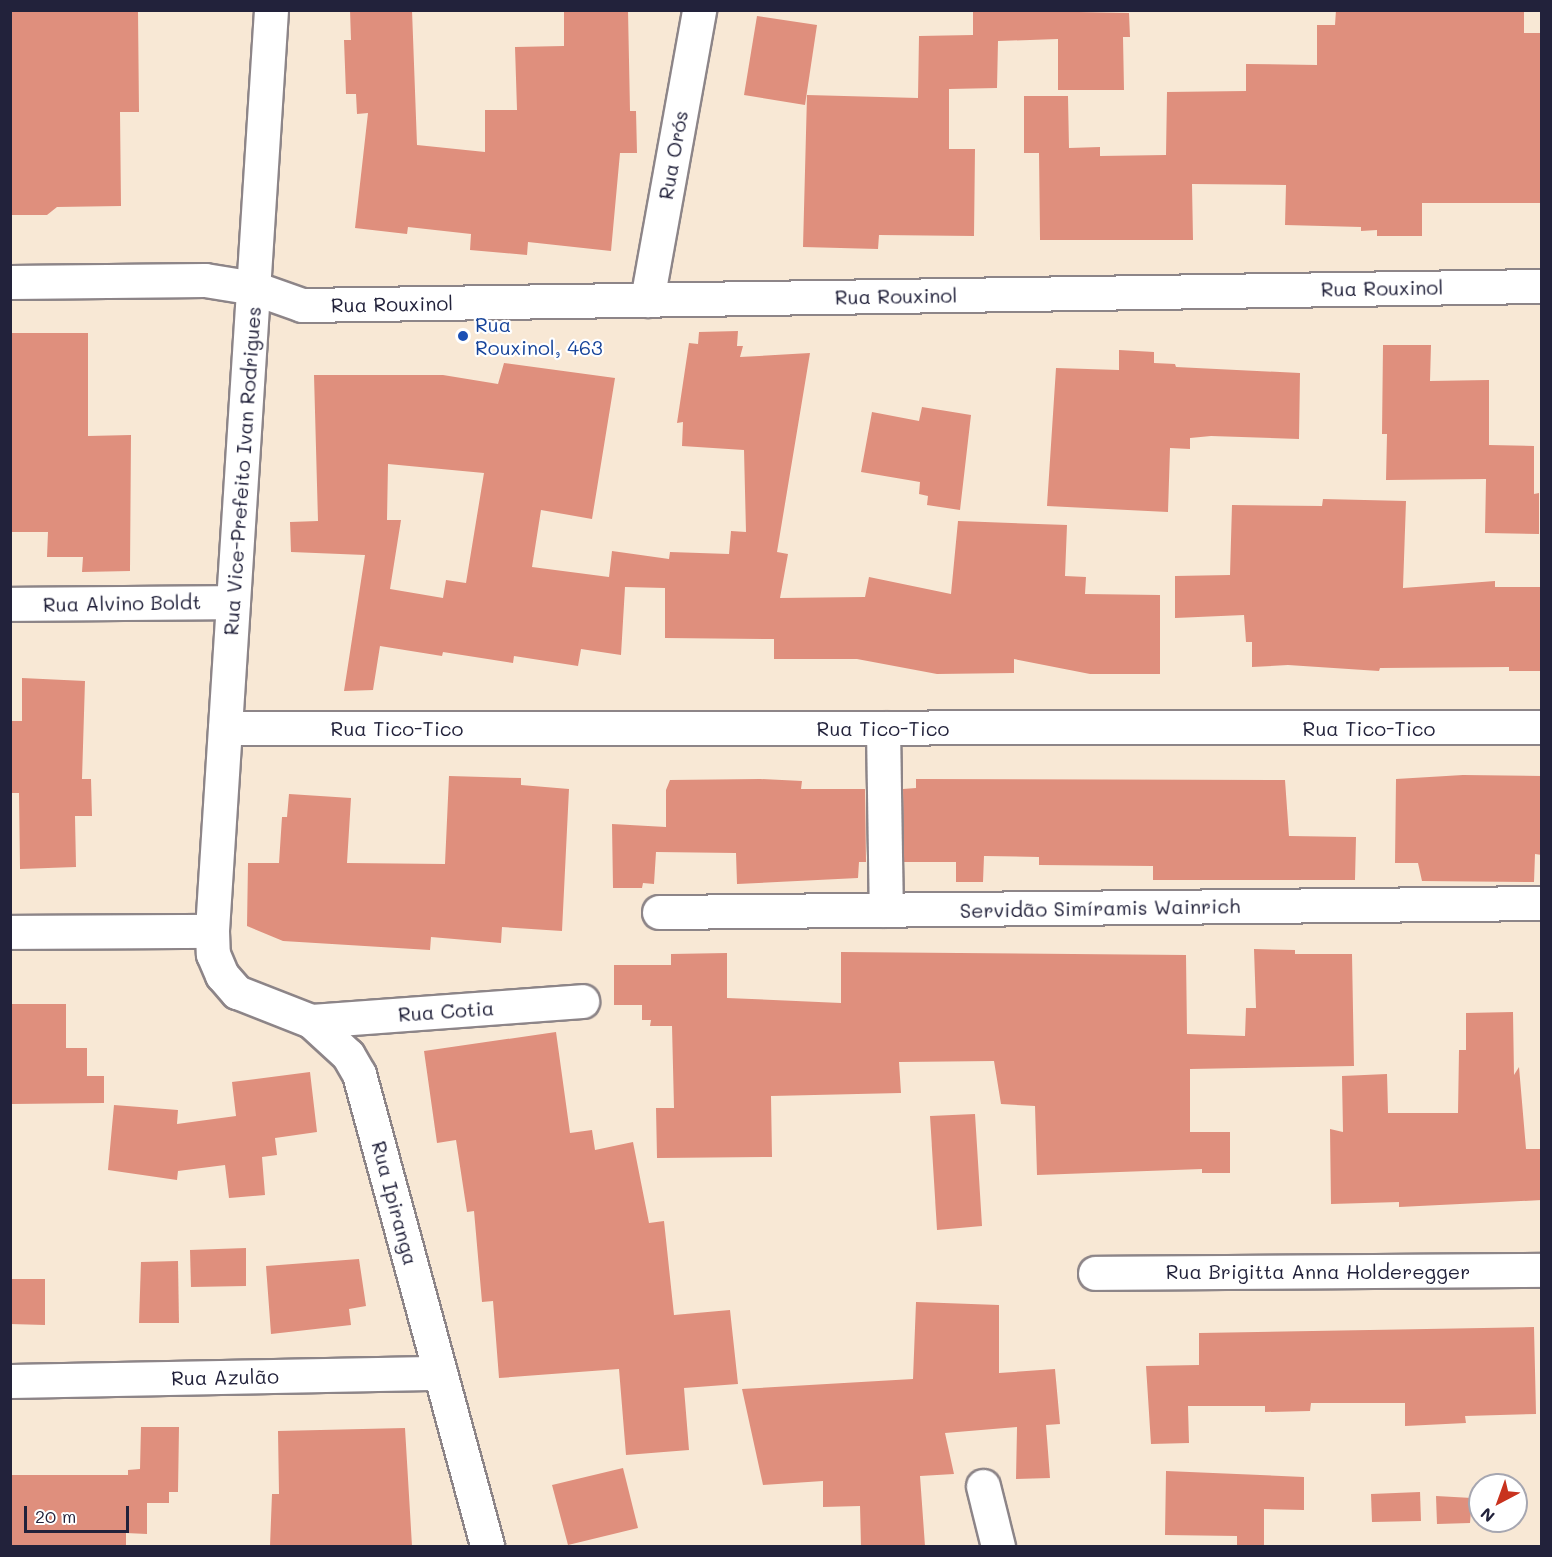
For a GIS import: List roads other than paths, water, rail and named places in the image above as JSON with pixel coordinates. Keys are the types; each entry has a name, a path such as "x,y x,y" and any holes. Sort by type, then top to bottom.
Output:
{"street":[{"name":"Rua Vice-Prefeito Ivan Rodrigues","path":"212,931 271,10"},
{"name":"Rua Orós","path":"647,300 699,10"},
{"name":"Rua Rouxinol","path":"10,282 206,280 254,288 302,305 1542,286"},
{"name":"Rua Alvino Boldt","path":"10,604 233,602"},
{"name":"Rua Tico-Tico","path":"225,728 1542,727"},
{"path":"883,728 886,910"},
{"name":"Servidão Simíramis Wainrich","path":"659,912 1542,903"},
{"path":"10,932 212,931"},
{"name":"Rua Ipiranga","path":"212,931 218,964 237,992 311,1021 348,1056 359,1074 487,1546"},
{"name":"Rua Cotia","path":"311,1021 582,1000"},
{"name":"Rua Brigitta Anna Holderegger","path":"1095,1273 1542,1270"},
{"name":"Rua Azulão","path":"10,1381 440,1373"},
{"path":"983,1486 998,1546"}],"place":[{"name":"Rua Rouxinol, 463","path":"463,336"}]}
